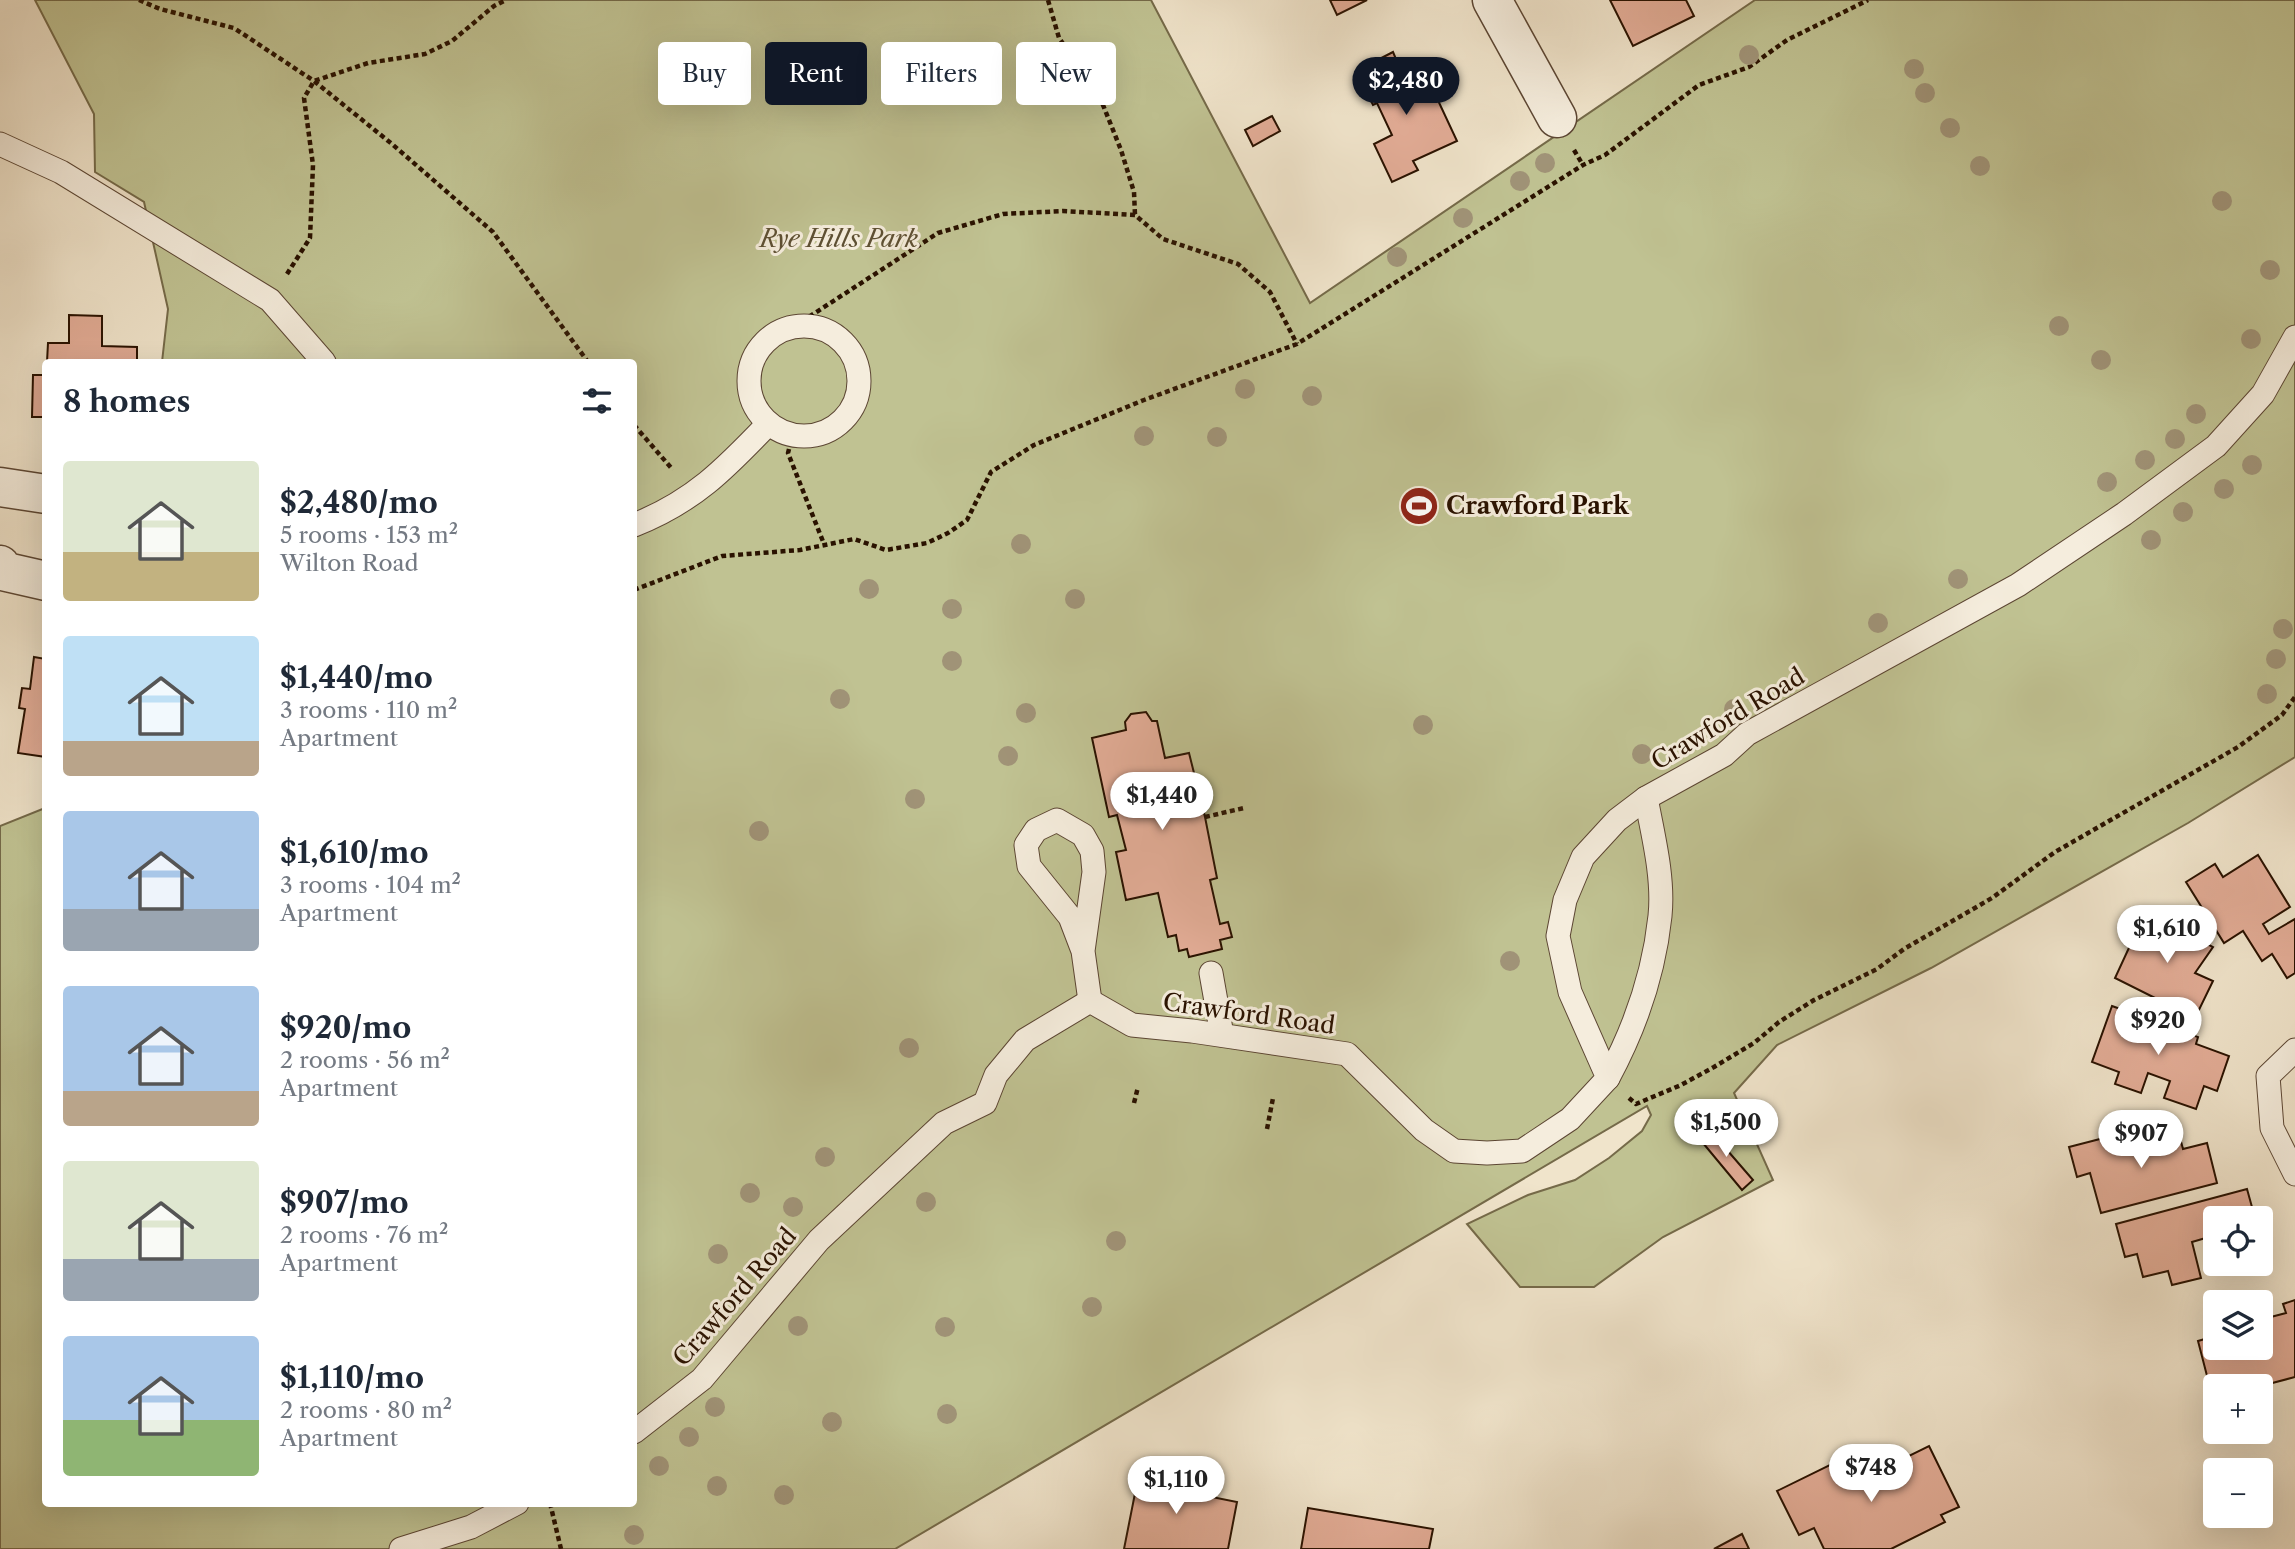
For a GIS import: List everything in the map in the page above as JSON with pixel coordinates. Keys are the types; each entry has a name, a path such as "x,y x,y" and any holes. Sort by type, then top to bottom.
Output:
{"street":[{"path":"1492,0 1557,118"},
{"path":"0,486 42,493"},
{"path":"0,565 2,571 42,580"}],"lane":[{"path":"0,144 61,172 270,300 321,359"},
{"path":"795,326 813,326 837,337 854,357 859,374 858,392 841,422 825,432 808,436 790,435 768,425 753,402 749,386 750,370 756,354 766,341 795,326"},
{"name":"Crawford Road","path":"637,1430 702,1379 819,1240 944,1123 985,1103 996,1075 1025,1040 1090,1000 1132,1025 1348,1054 1424,1130 1454,1151 1522,1151 1570,1119 1608,1079 1570,992 1558,936 1565,900 1583,857 1617,820 1646,798 1724,755 1747,734 2018,584 2124,514 2216,446 2263,394 2295,337"},
{"path":"637,524 663,514 695,493 728,466 768,425"},
{"path":"1608,1079 1628,1041 1649,976 1660,914 1657,854 1646,798"},
{"path":"1083,951 1094,872 1091,851 1083,835 1057,820 1036,830 1026,845 1029,866 1070,917 1083,951 1090,1000"},
{"path":"1211,973 1222,1035"},
{"path":"2295,1050 2268,1076 2272,1128 2295,1174"},
{"path":"401,1549 471,1527 509,1507"}],"path":[{"path":"139,0 160,9 234,28 314,81 392,144 493,232 587,359"},
{"path":"270,300 310,238 313,165 304,99 314,81 368,63 425,54 452,41 494,6 506,0"},
{"path":"1048,0 1059,38 1099,95 1117,139 1134,192 1135,215"},
{"path":"637,589 722,556 800,550 854,539 886,550 926,543 947,533 967,520 991,472 1034,445 1144,400 1297,344 1583,165 1605,155 1699,85 1749,66 1787,40 1868,0"},
{"path":"795,326 938,233 1003,214 1063,211 1135,215 1163,239 1238,264 1270,292 1297,344"},
{"path":"637,428 695,493"},
{"path":"790,435 788,453 824,544"},
{"path":"1608,1079 1636,1104 1714,1067 1754,1043 1779,1022 1814,1000 1877,969 1904,949 1992,898 2055,852 2238,747 2282,715 2295,697"},
{"path":"1205,817 1244,808"},
{"path":"1134,1104 1139,1087"},
{"path":"1267,1129 1273,1098"},
{"path":"551,1507 561,1549"}],"green space":[{"name":"Crawford Park","path":"35,0 1151,0 1310,303 1755,0 2295,0 2295,757 2188,823 1931,968 1777,1045 1734,1093 1773,1180 1663,1237 1594,1287 1520,1287 1467,1224 1528,1195 1575,1180 1609,1158 1642,1131 1651,1115 1647,1106 895,1549 0,1549 0,826 42,809 42,1507 637,1507 637,359 162,359 168,309 144,202 95,172 94,114"}],"building":[{"path":"1330,0 1367,0 1337,15"},
{"path":"1610,0 1686,0 1694,16 1633,46"},
{"path":"1393,52 1398,64 1402,62 1413,87 1428,79 1457,141 1413,161 1418,170 1392,182 1374,144 1392,135 1377,103 1373,105 1361,81 1367,78 1362,68"},
{"path":"1272,116 1280,131 1253,146 1245,130"},
{"path":"69,315 102,316 102,346 137,347 137,359 47,359 48,343 69,343"},
{"path":"33,375 42,375 42,417 32,417"},
{"path":"34,657 42,658 42,756 18,753 25,709 19,708 22,688 30,689"},
{"path":"1146,712 1152,721 1157,721 1165,758 1189,753 1217,878 1210,880 1220,924 1228,922 1232,937 1220,940 1222,949 1189,957 1187,949 1179,951 1176,935 1168,937 1158,893 1126,900 1116,852 1126,850 1117,815 1109,817 1092,738 1126,730 1125,722 1131,714"},
{"path":"2258,855 2290,907 2263,924 2269,934 2295,919 2295,973 2287,978 2272,954 2262,961 2243,931 2224,943 2186,882 2215,864 2223,877"},
{"path":"2146,911 2213,947 2195,973 2213,981 2195,1018 2115,978"},
{"path":"2112,1006 2198,1037 2196,1044 2229,1056 2217,1091 2204,1086 2196,1109 2164,1098 2170,1081 2148,1073 2141,1093 2115,1084 2119,1072 2092,1062"},
{"path":"1708,1128 1753,1180 1742,1190 1698,1137"},
{"path":"2131,1131 2136,1149 2180,1138 2183,1149 2207,1143 2217,1183 2101,1213 2090,1173 2077,1177 2069,1147"},
{"path":"2247,1189 2252,1206 2203,1206 2203,1239 2192,1242 2201,1278 2172,1285 2168,1271 2143,1277 2137,1254 2125,1257 2116,1224"},
{"path":"2295,1300 2295,1377 2273,1383 2273,1374 2207,1374 2198,1341 2203,1340 2203,1360 2273,1360 2273,1316 2286,1313 2283,1304"},
{"path":"1929,1446 1959,1507 1941,1515 1945,1522 1891,1549 1824,1549 1814,1528 1799,1535 1777,1491 1838,1461 1850,1485"},
{"path":"1141,1463 1176,1471 1172,1489 1237,1502 1228,1549 1124,1549"},
{"path":"1308,1508 1433,1529 1429,1549 1301,1549"},
{"path":"1742,1534 1749,1549 1714,1549"}],"place":[{"name":"Crawford Park","path":"1419,506"}],"park label":[{"name":"Rye Hills Park","path":"839,239"}]}
